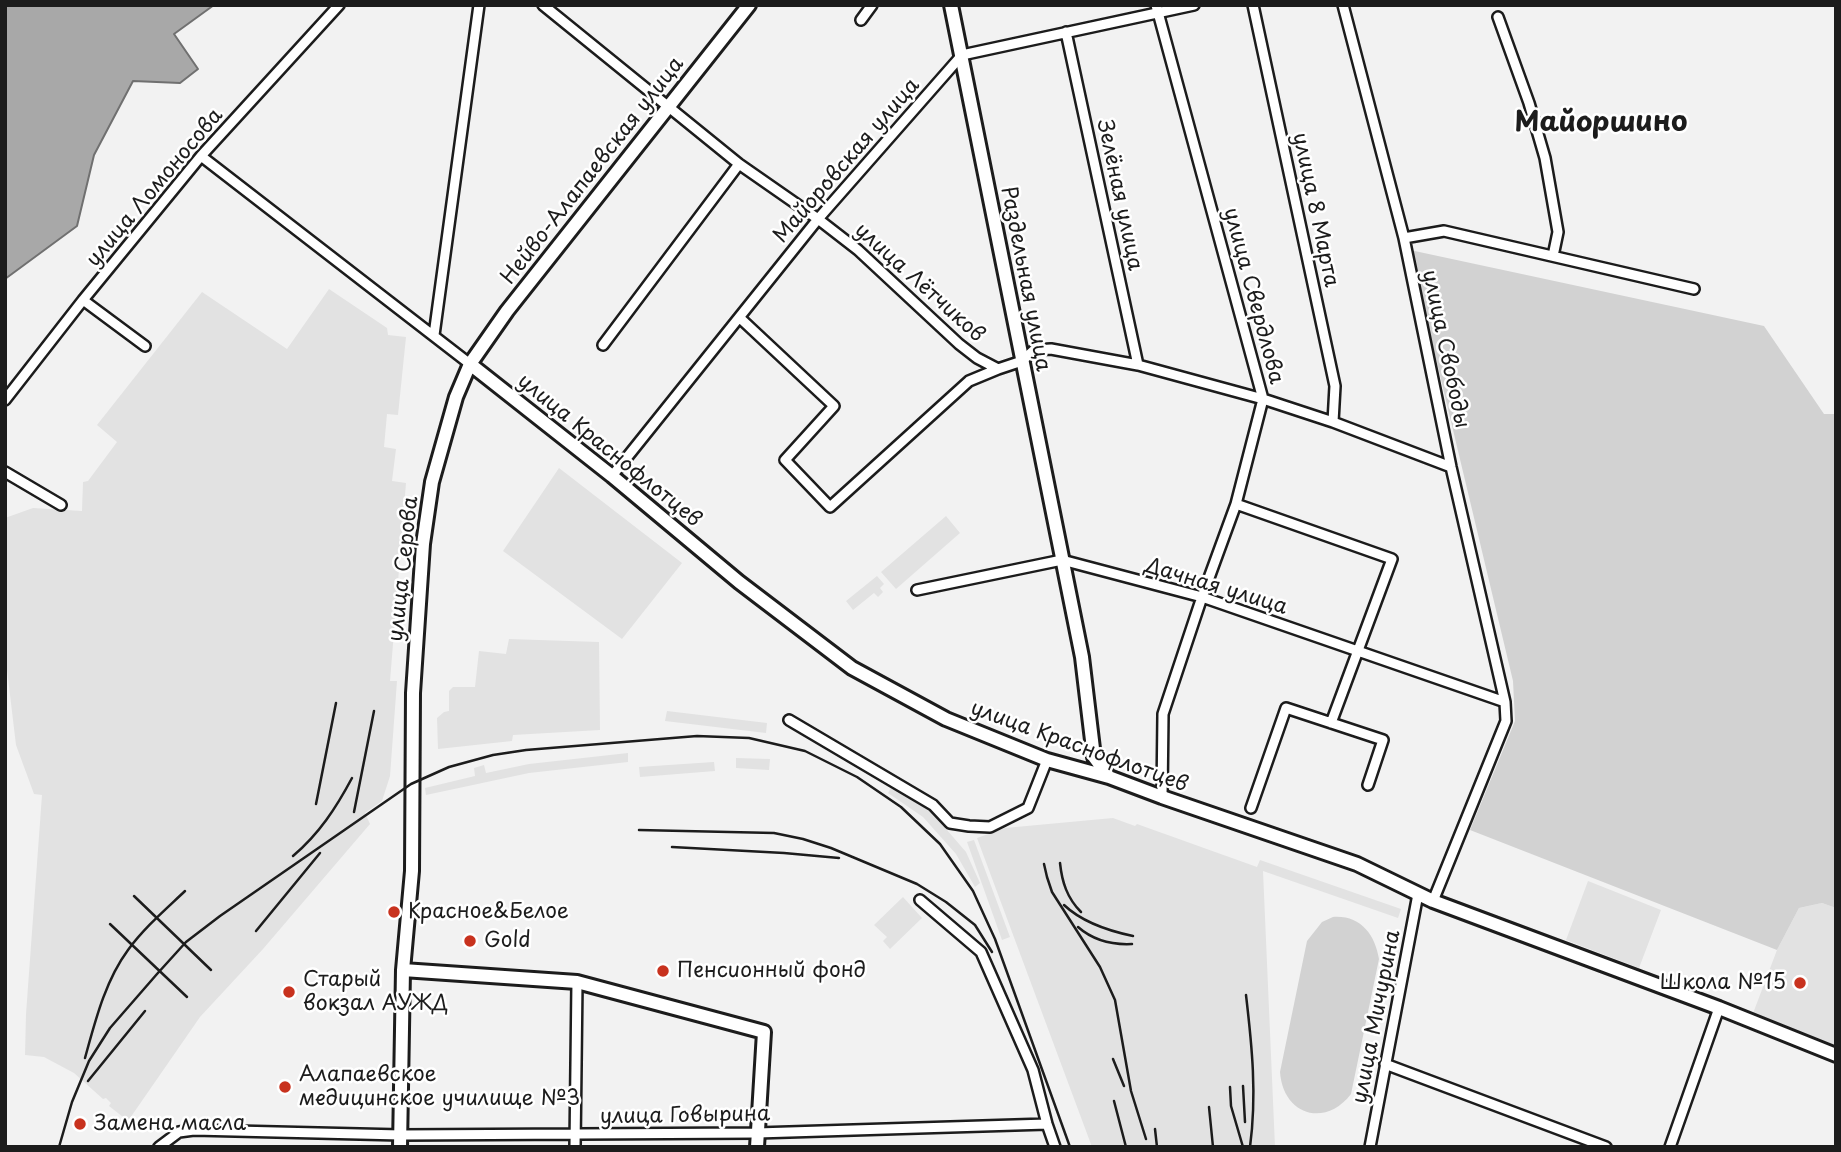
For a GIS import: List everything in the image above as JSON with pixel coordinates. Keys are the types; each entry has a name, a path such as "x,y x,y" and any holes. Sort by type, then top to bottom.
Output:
{"street":[{"name":"улица Ломоносова","path":"5,400 201,156 340,5"},
{"path":"434,335 479,5"},
{"name":"улица Лётчиков","path":"543,5 668,108 858,250 959,344 998,369"},
{"name":"Нейво-Алапаевская улица","path":"470,364 508,311 749,5"},
{"path":"861,20 872,5"},
{"name":"Раздельная улица","path":"951,5 1082,657 1094,757 1109,777"},
{"path":"962,55 1156,9 1194,5"},
{"name":"улица 8 Марта","path":"1253,5 1335,386 1333,422"},
{"name":"улица Свободы","path":"1343,5 1404,238 1451,467 1505,702"},
{"name":"улица Свердлова","path":"1156,9 1263,399 1236,505 1163,713 1162,797"},
{"path":"1498,17 1529,103 1545,158 1558,232 1553,256"},
{"name":"Зелёная улица","path":"1066,32 1138,365"},
{"name":"Майоровская улица","path":"612,477 818,219 962,55"},
{"name":"улица Краснофлотцев","path":"201,156 434,335 739,582 852,668 946,719 1047,760 1109,777 1357,864 1433,901 1719,1008 1836,1055"},
{"path":"603,345 739,163"},
{"path":"1404,238 1444,231 1693,289"},
{"path":"83,300 145,346"},
{"path":"740,318 834,406 785,460 830,507 970,381 1022,361 1034,350 1051,349 1138,365 1263,399 1333,422 1451,467"},
{"name":"улица Серова","path":"400,1141 403,970 412,871 413,693 424,544 432,482 456,397 470,364"},
{"path":"5,472 61,505"},
{"path":"1236,505 1392,559 1331,723"},
{"path":"917,590 1062,561"},
{"name":"Дачная улица","path":"1062,561 1202,597 1505,702"},
{"path":"1433,901 1506,721 1505,702"},
{"path":"1251,808 1286,708 1383,740 1368,785"},
{"path":"789,720 933,806 950,823 969,826 990,827 1028,808 1047,760"},
{"name":"улица Мичурина","path":"1370,1147 1418,894"},
{"path":"920,900 981,952 1033,1070 1055,1147"},
{"path":"403,970 577,982 764,1032 757,1140"},
{"path":"575,1147 577,982"},
{"path":"1670,1147 1719,1008"},
{"path":"1385,1065 1606,1147"},
{"name":"улица Говырина","path":"159,1146 178,1132 194,1130 400,1141 575,1134 757,1140 1047,1124"}],"shaded area":[{"path":"5,5 214,5 174,34 198,69 180,83 133,81 94,155 77,226 5,279"},
{"path":"1410,250 1764,326 1824,414 1836,414 1836,908 1822,903 1799,908 1777,950 1470,830 1515,721 1513,681"},
{"path":"329,289 387,328 388,335 406,337 398,415 387,414 384,447 396,449 392,481 406,483 390,681 397,681 390,776 382,801 365,813 370,824 263,949 200,1017 128,1121 109,1106 111,1103 106,1098 103,1099 74,1073 44,1057 25,1055 42,795 34,794 16,745 5,653 5,518 33,508 82,511 83,482 88,481 117,442 97,425 202,292 287,349"},
{"path":"559,468 682,563 622,639 503,551"},
{"path":"946,516 960,533 896,589 881,572"},
{"path":"877,576 884,584 880,588 883,592 878,597 874,593 853,610 846,601"},
{"path":"509,639 599,642 600,730 513,735 512,741 438,749 437,718 449,711 449,691 453,687 475,687 479,651 506,654"},
{"path":"667,711 767,723 766,733 665,721"},
{"path":"628,753 628,762 529,773 426,795 425,788 475,776 474,768 484,765 486,773 529,764"},
{"path":"736,758 770,759 769,770 736,768"},
{"path":"714,762 715,771 640,777 639,767"},
{"path":"893,784 928,808 966,852 980,883 975,887 956,854 923,817 888,793"},
{"path":"1113,818 1257,867 1260,860 1401,909 1398,918 1263,871 1275,1147 1092,1147 977,838 1005,828"},
{"path":"974,840 1010,937 1002,940 967,842"},
{"path":"1588,881 1661,910 1639,968 1566,940"},
{"path":"903,897 922,918 890,949 883,941 887,937 874,925"},
{"name":"Школа №15","path":"1822,903 1836,908 1836,1046 1752,1016 1777,950 1799,908"},
{"path":"1333,917 1351,919 1365,928 1374,942 1379,959 1351,1094 1341,1105 1329,1111 1307,1112 1297,1107 1289,1098 1280,1072 1307,941 1322,922"}],"railway":[{"path":"316,804 336,703"},
{"path":"354,812 374,711"},
{"path":"59,1147 72,1102 89,1061 110,1028 186,942 411,784 449,767 493,755 697,736 749,738 805,751 857,777 901,807 940,844 973,891 995,939 1070,1147"},
{"path":"293,856 326,820 352,778"},
{"path":"639,830 774,833 831,848 917,884 946,902 975,925 992,952"},
{"path":"672,847 839,858"},
{"path":"256,931 320,853"},
{"path":"1060,863 1066,889 1081,912"},
{"path":"1044,864 1052,892 1100,967 1115,1000 1131,1091 1146,1139"},
{"path":"85,1058 102,1002 120,962 141,934 185,891"},
{"path":"134,896 211,970"},
{"path":"1064,905 1096,925 1133,936"},
{"path":"110,924 187,997"},
{"path":"1078,927 1090,936 1104,941 1132,944"},
{"path":"1246,995 1252,1052 1250,1147"},
{"path":"88,1081 145,1011"},
{"path":"1113,1059 1124,1086"},
{"path":"1243,1086 1245,1122"},
{"path":"1230,1087 1231,1106 1243,1147"},
{"path":"1114,1101 1126,1147"},
{"path":"1209,1107 1213,1147"},
{"path":"1155,1129 1157,1147"}],"place":[{"name":"Красное&Белое","path":"394,912"},
{"name":"Gold","path":"470,941"},
{"name":"Пенсионный фонд","path":"663,971"},
{"name":"Школа №15","path":"1800,983"},
{"name":"Старый вокзал АУЖД","path":"289,992"},
{"name":"Алапаевское медицинское училище №3","path":"285,1087"},
{"name":"Замена масла","path":"80,1124"}],"district":[{"name":"Майоршино","path":"1601,123"}]}
